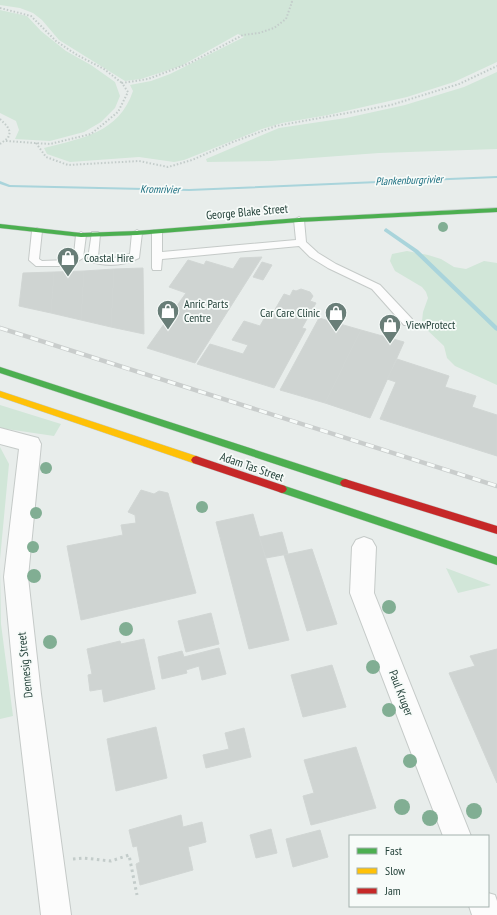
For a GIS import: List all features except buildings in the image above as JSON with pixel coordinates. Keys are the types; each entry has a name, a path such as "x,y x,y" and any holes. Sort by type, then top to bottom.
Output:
{"main road":[{"name":"George Blake Street","path":"0,226 37,231 81,234 137,233 298,220 497,210"},
{"name":"Adam Tas Street","path":"0,370 355,486 497,530"},
{"name":"Adam Tas Street","path":"0,394 497,561"}],"street":[{"name":"Dennesig Street","path":"0,436 30,444 16,577 28,694 56,915"},
{"name":"Paul Kruger","path":"364,547 362,593 457,835"}],"lane":[{"path":"298,220 301,243 332,266 376,287 408,322"},
{"path":"37,231 34,260 40,264 70,263 75,260 78,256 81,234"},
{"path":"157,232 157,268"},
{"path":"95,234 93,259 99,261 128,260 135,256 137,233"},
{"path":"157,256 301,243"}],"path":[{"path":"122,83 148,79 190,63 243,35 259,33 274,28 286,19 292,2 290,0"},
{"path":"0,8 31,16 56,41 77,55 104,69 122,83 128,92 118,112 91,134 50,144 6,141"},
{"path":"36,144 46,157 68,165 139,161 168,167 192,160 233,142 276,126 391,104 459,84 497,66"},
{"path":"0,120 10,129 10,136 6,141 0,144"},
{"path":"71,860 82,857 107,860 129,856 136,895"}],"green space":[{"path":"0,0 497,0 497,62 454,82 407,97 328,115 282,123 262,129 184,160 174,162 139,157 70,162 47,154 44,148 85,137 98,132 109,125 119,116 127,105 133,91 130,85 151,81 170,74 244,37 238,34 181,66 141,79 125,81 59,40 42,20 33,13 20,8 0,5"},
{"path":"0,10 27,16 41,31 66,51 91,65 115,82 120,96 115,108 101,122 84,132 50,141 15,139 19,130 16,121 0,113"},
{"path":"497,72 497,149 379,153 271,161 207,162 206,159 279,128 346,118 405,105 464,87"},
{"path":"407,251 428,255 441,259 454,267 466,269 484,261 497,263 497,385 455,366 447,358 444,346 424,327 422,321 423,312 428,298 426,292 422,287 395,271 390,261 392,254"},
{"path":"0,405 61,424 54,436 0,428"},
{"path":"0,447 9,464 0,559"},
{"path":"0,566 1,624 13,716 0,719"},
{"path":"446,568 491,585 458,593"}],"waterway":[{"name":"Kromrivier","path":"0,182 9,186 189,190 497,177"},
{"name":"Kromrivier","path":"386,230 416,251 497,329"}],"railway":[{"path":"0,328 497,486"}],"traffic: fast":[{"path":"0,226 81,235 137,233 299,220 497,210"},
{"path":"0,370 345,483"},
{"path":"282,489 497,561"}],"traffic: slow":[{"path":"0,394 196,460"}],"traffic: jam":[{"path":"196,460 282,489"},
{"path":"345,483 497,530"}],"place":[{"name":"Coastal Hire","path":"68,278"},
{"name":"Anric Parts Centre","path":"168,330"},
{"name":"Car Care Clinic","path":"336,332"},
{"name":"ViewProtect","path":"390,344"}],"water label":[{"name":"Plankenburgrivier","path":"409,180"}]}
